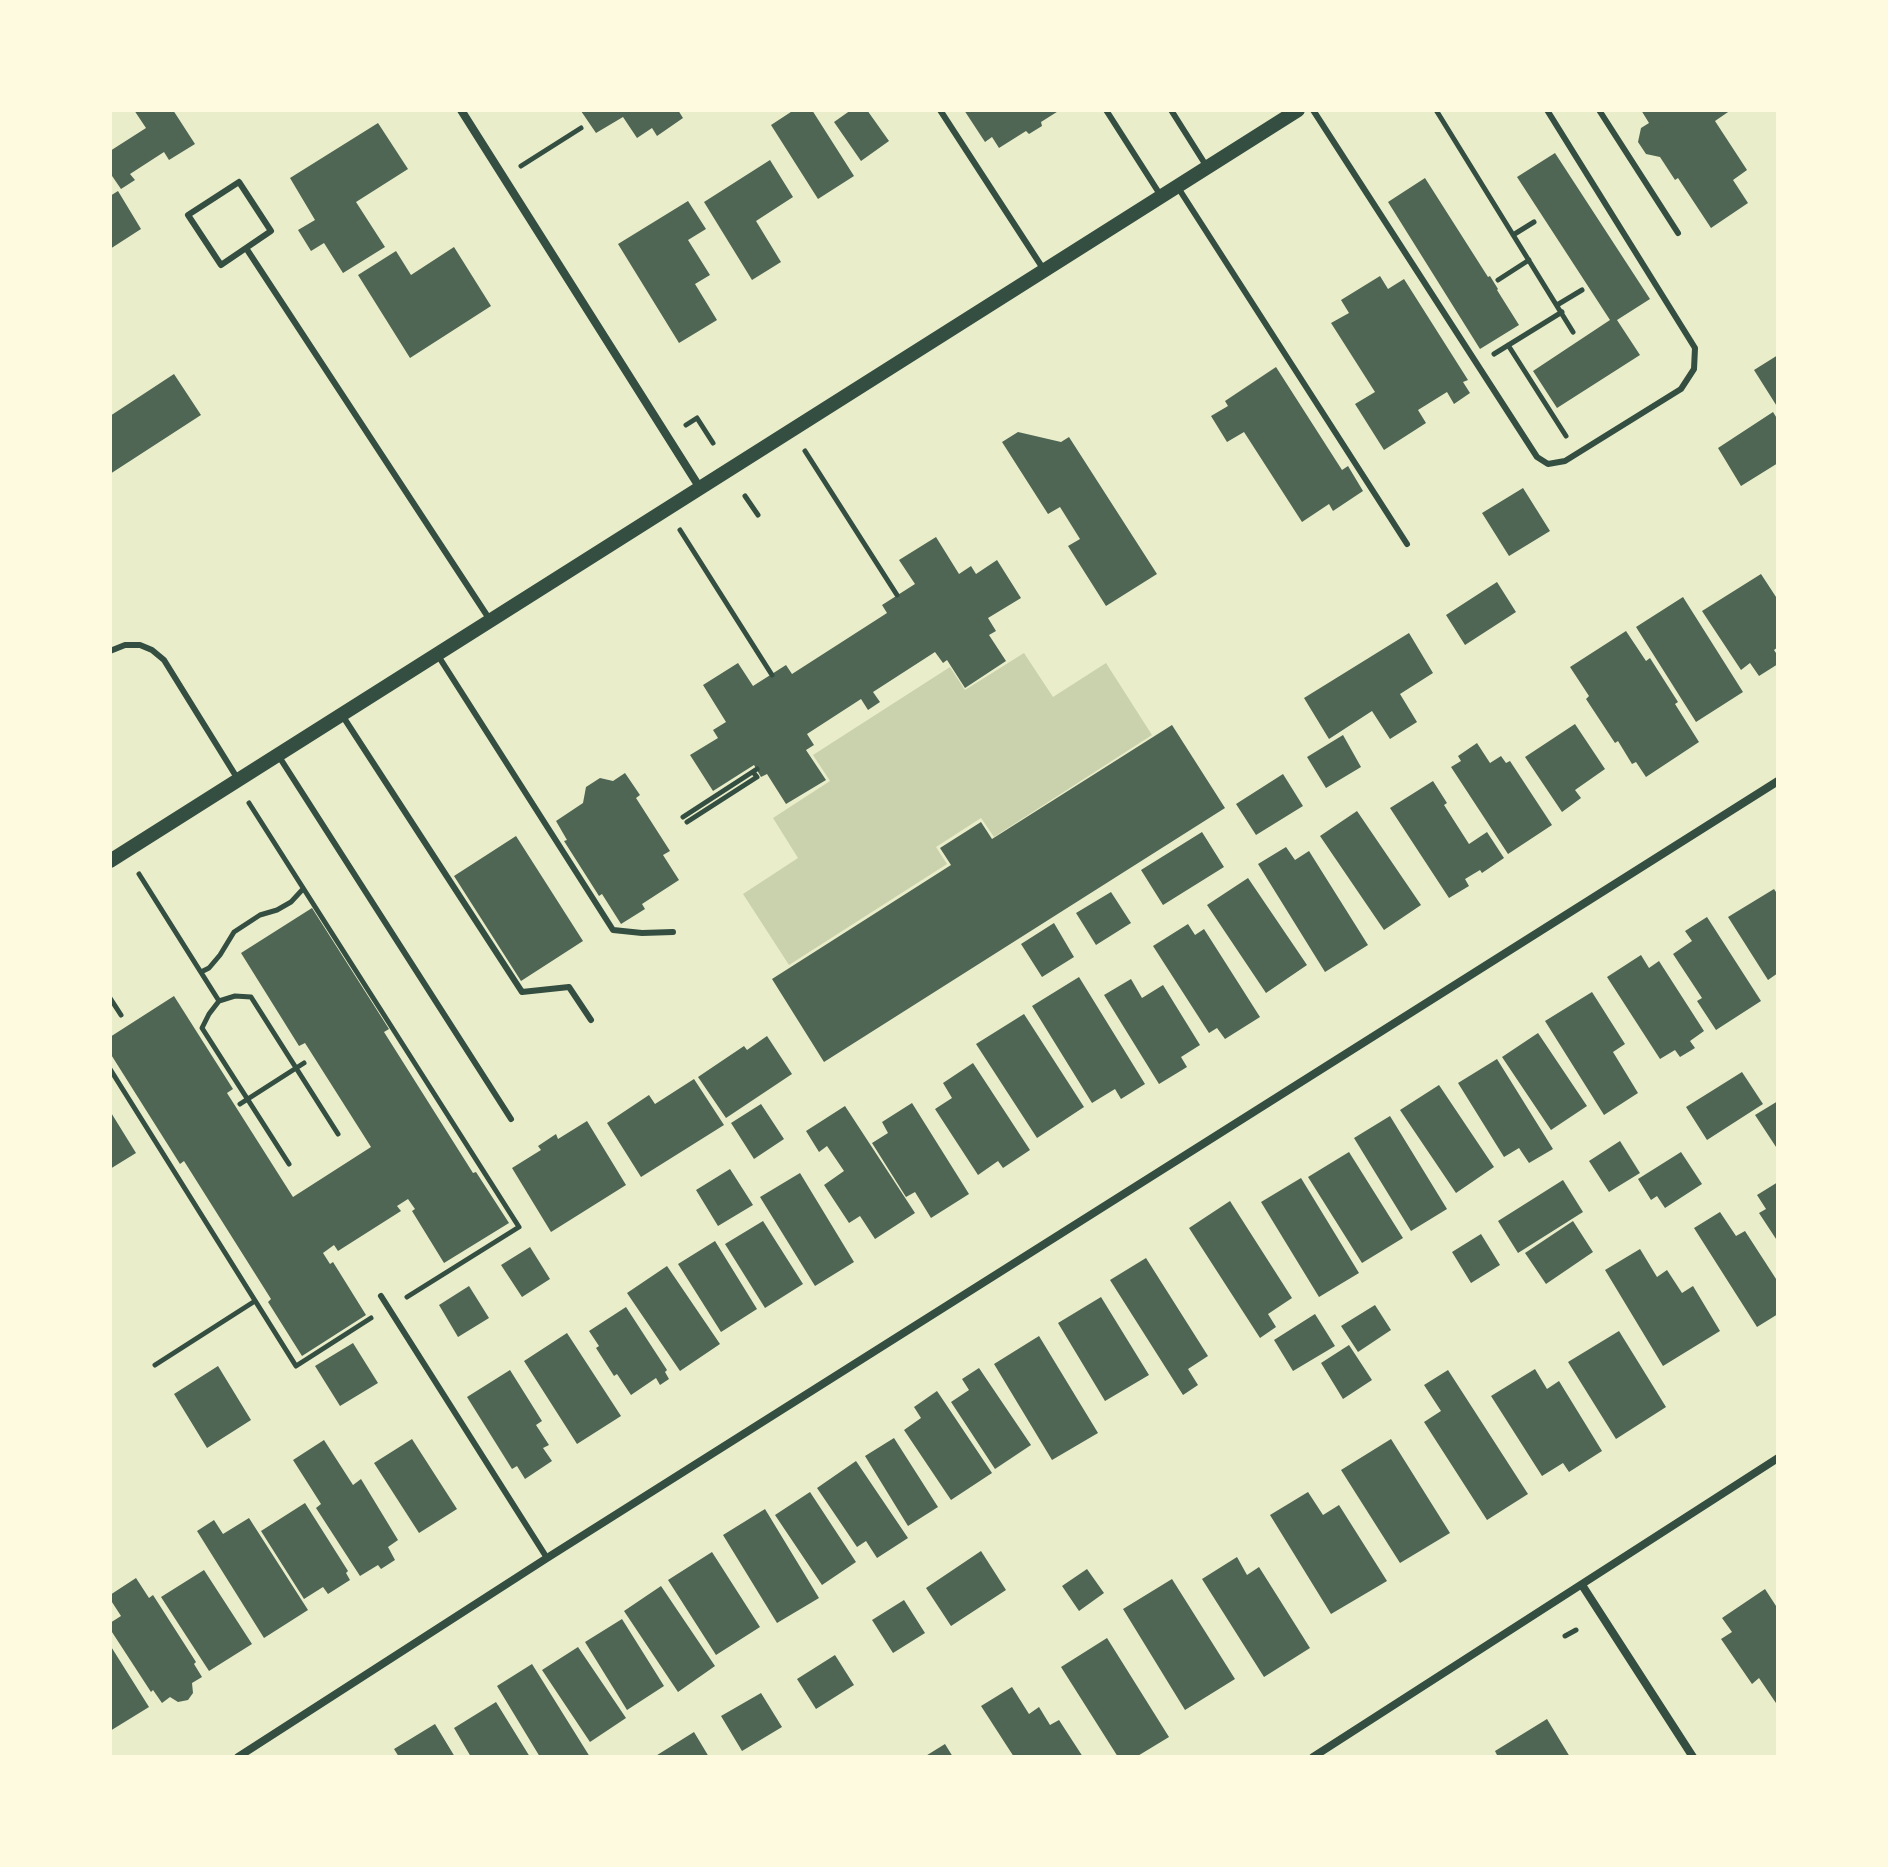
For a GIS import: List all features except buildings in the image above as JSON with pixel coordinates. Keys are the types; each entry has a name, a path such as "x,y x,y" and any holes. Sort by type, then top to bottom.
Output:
{"street":[{"path":"461,110 700,488"},
{"path":"110,861 1298,110"},
{"path":"238,1757 547,1558 1778,781"},
{"path":"1313,1757 1778,1458"},
{"path":"1582,1585 1693,1757"}],"lane":[{"path":"940,110 1044,270"},
{"path":"1106,110 1161,196"},
{"path":"1171,110 1207,167"},
{"path":"1313,110 1537,457 1548,464 1565,461 1681,389 1694,369 1695,348 1547,110"},
{"path":"1599,110 1678,233"},
{"path":"239,182 271,231 246,248 221,265 188,215 239,182"},
{"path":"1177,186 1407,544"},
{"path":"246,248 490,620"},
{"path":"110,651 125,645 140,645 164,660 239,781"},
{"path":"437,654 613,930 673,932"},
{"path":"342,715 522,992 569,987 591,1020"},
{"path":"278,755 511,1119"},
{"path":"381,1296 547,1558"}],"path":[{"path":"1436,110 1573,332"},
{"path":"522,165 581,128"},
{"path":"1513,235 1534,222"},
{"path":"1498,280 1529,260"},
{"path":"1557,305 1582,290"},
{"path":"1484,360 1562,312"},
{"path":"1508,345 1553,416"},
{"path":"686,425 697,418 713,443"},
{"path":"806,451 897,595"},
{"path":"745,496 758,515"},
{"path":"683,534 772,675"},
{"path":"685,819 755,770"},
{"path":"250,805 451,1126 519,1227 445,1274"},
{"path":"138,873 219,1001"},
{"path":"201,972 220,955 234,932 260,915 291,902 303,889"},
{"path":"289,1164 202,1028 219,1001 235,996 251,997 338,1134"},
{"path":"110,998 121,1015"},
{"path":"240,1104 304,1063"},
{"path":"110,1069 296,1366 361,1324"},
{"path":"155,1365 255,1301"},
{"path":"1565,1636 1576,1630"}],"green space":[{"path":"1024,653 1053,697 1106,663 1152,735 994,837 981,818 936,847 947,864 789,965 743,894 798,858 773,818 830,781 813,755 950,667 965,690"}]}
